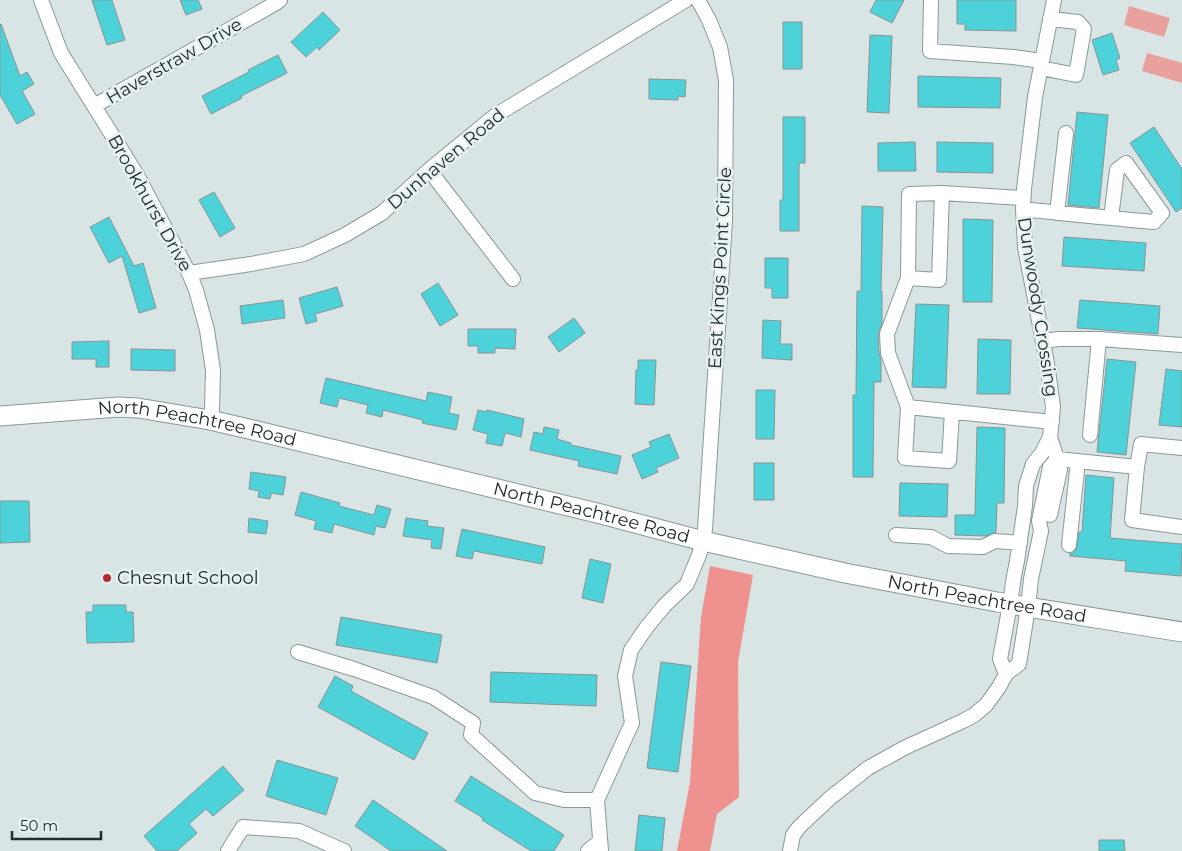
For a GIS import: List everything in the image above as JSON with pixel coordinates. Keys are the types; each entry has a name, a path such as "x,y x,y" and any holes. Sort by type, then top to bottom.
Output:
{"street":[{"name":"Brookhurst Drive","path":"41,0 60,53 137,175 190,273 207,330 213,370 210,420"},
{"name":"Haverstraw Drive","path":"94,106 280,0"},
{"name":"Dunhaven Road","path":"190,273 304,254 345,235 382,213 429,170 496,115 686,0"},
{"name":"East Kings Point Circle","path":"597,800 632,723 625,676 631,650 664,606 687,584 703,541 707,509 725,221 726,80 720,47 698,0"},
{"path":"931,0 930,51 1013,57 1076,76 1084,29 1078,22 1050,19"},
{"name":"Dunwoody Crossing","path":"1019,606 1014,576 1026,506 1036,495 1043,463 1042,454 1050,437 1053,407 1026,247 1023,204 1035,97 1054,0"},
{"path":"1057,213 1066,133"},
{"path":"952,412 949,461 905,458 908,407 888,353 887,334 908,278 909,194 942,194 1023,204 1057,213 1154,222 1162,214 1126,163 1117,170 1111,218"},
{"path":"429,170 513,279"},
{"path":"908,278 939,280 942,194"},
{"path":"1043,341 1099,339 1182,346"},
{"path":"1090,435 1099,339"},
{"name":"North Peachtree Road","path":"0,416 118,407 138,408 210,420 703,541 845,573 1019,606 1182,632"},
{"path":"908,407 1052,422"},
{"name":"Dunwoody Crossing","path":"1019,606 1031,579 1041,531 1048,523 1060,470 1050,437"},
{"path":"1182,448 1140,444 1132,520 1182,527"},
{"path":"1057,459 1137,466"},
{"path":"1069,545 1078,461"},
{"path":"896,535 931,537 948,546 982,547 995,541 1020,543"},
{"path":"1006,674 1000,659 1019,606"},
{"path":"790,851 793,835 800,826 859,774 904,748 974,715 986,704 1006,674 1019,664 1019,606"},
{"path":"298,652 354,669 433,697 473,723 471,735 535,793 564,800 597,800 600,846 588,851"},
{"path":"228,851 243,827 298,831 344,851"}],"shaded area":[{"path":"1129,6 1170,18 1164,37 1124,25"},
{"path":"1147,53 1182,63 1182,83 1142,71"},
{"path":"710,566 753,575 738,662 739,797 717,814 710,851 677,851 690,782 701,617"}],"building":[{"path":"92,0 112,0 125,40 107,45"},
{"path":"180,0 198,0 202,9 186,15"},
{"path":"876,0 904,0 892,23 870,12"},
{"path":"957,0 1016,0 1016,31 965,30 965,24 957,24"},
{"path":"323,12 340,30 319,50 317,47 306,57 291,42"},
{"path":"783,22 802,22 802,69 783,69"},
{"path":"0,24 20,76 27,72 34,84 22,91 35,114 17,124 0,95"},
{"path":"1112,33 1120,58 1116,60 1119,70 1103,75 1092,40"},
{"path":"870,35 892,36 889,113 867,112"},
{"path":"278,55 287,73 241,96 242,98 211,114 202,96"},
{"path":"918,76 1001,78 1000,108 918,107"},
{"path":"649,79 686,80 685,97 678,96 678,100 649,99"},
{"path":"1077,112 1108,115 1099,208 1068,205"},
{"path":"783,117 805,117 805,163 799,163 799,231 780,231 780,200 783,200"},
{"path":"1154,127 1182,169 1182,208 1176,212 1130,143"},
{"path":"915,142 916,171 878,171 878,143"},
{"path":"937,142 993,143 993,173 937,172"},
{"path":"214,192 235,228 220,237 199,200"},
{"path":"862,206 883,207 882,323 878,334 881,382 874,382 873,477 853,477 853,395 856,395 857,291 861,291"},
{"path":"109,217 134,266 143,263 156,308 139,313 122,256 109,263 90,227"},
{"path":"963,219 993,220 992,302 963,302"},
{"path":"1064,237 1146,243 1144,271 1062,266"},
{"path":"765,258 788,258 788,298 772,298 772,288 765,288"},
{"path":"438,283 458,315 440,326 421,294"},
{"path":"337,287 343,306 315,314 317,321 306,324 299,298"},
{"path":"283,300 285,318 242,324 240,306"},
{"path":"1080,300 1160,306 1158,334 1077,328"},
{"path":"916,304 949,305 946,388 912,387"},
{"path":"574,318 585,333 559,352 548,337"},
{"path":"763,320 781,321 780,344 792,344 792,360 762,358"},
{"path":"468,329 516,329 515,349 495,348 495,353 478,353 478,346 468,346"},
{"path":"978,339 1011,340 1010,394 977,394"},
{"path":"109,341 109,367 96,367 96,359 72,359 72,342"},
{"path":"131,349 175,350 175,371 131,370"},
{"path":"1107,359 1136,362 1126,455 1097,452"},
{"path":"638,360 656,360 654,405 635,404"},
{"path":"1166,369 1182,371 1182,427 1159,425"},
{"path":"326,378 426,401 428,392 452,397 449,413 459,415 456,430 422,423 423,420 383,410 382,417 366,413 368,405 339,398 337,407 320,403"},
{"path":"756,390 775,390 774,439 756,439"},
{"path":"478,410 487,412 487,410 524,419 521,437 505,433 502,446 486,443 488,434 473,430"},
{"path":"544,427 559,430 557,439 571,443 571,445 621,456 617,474 578,466 579,461 530,450 534,432 543,434"},
{"path":"977,427 1005,428 1004,503 997,503 996,532 986,536 955,535 955,515 975,515"},
{"path":"669,434 679,458 656,468 658,472 642,479 632,455 651,447 649,442"},
{"path":"754,463 774,463 774,500 754,500"},
{"path":"251,472 286,477 283,495 271,493 270,499 258,497 259,491 249,489"},
{"path":"1086,475 1114,478 1110,538 1182,544 1181,576 1125,571 1126,561 1070,556 1070,553 1076,550 1079,532 1082,532"},
{"path":"900,483 948,484 947,517 899,516"},
{"path":"301,492 340,503 339,506 374,515 377,505 391,509 385,528 376,526 374,535 334,524 332,533 314,529 316,521 295,515"},
{"path":"0,501 29,501 30,542 0,543"},
{"path":"249,518 268,521 266,534 248,532"},
{"path":"406,518 428,521 427,526 444,528 441,549 431,548 432,540 403,536"},
{"path":"462,529 545,547 542,564 474,551 472,559 456,556"},
{"path":"590,559 611,564 603,603 582,598"},
{"path":"93,605 126,605 126,612 133,612 134,642 87,643 86,612 93,612"},
{"path":"341,617 442,635 437,663 336,645"},
{"path":"661,662 691,666 678,772 647,768"},
{"path":"491,672 597,675 596,706 490,702"},
{"path":"335,676 353,686 351,691 428,733 414,760 318,707"},
{"path":"277,760 338,778 326,815 266,796"},
{"path":"223,766 244,790 213,816 206,809 189,824 197,833 177,851 157,851 144,836"},
{"path":"471,776 564,835 554,851 531,851 455,801"},
{"path":"373,800 447,851 391,851 355,826"},
{"path":"639,815 665,818 662,851 635,851"},
{"path":"1099,840 1124,840 1125,851 1099,851"}],"place":[{"name":"Chesnut School","path":"107,578"}]}
